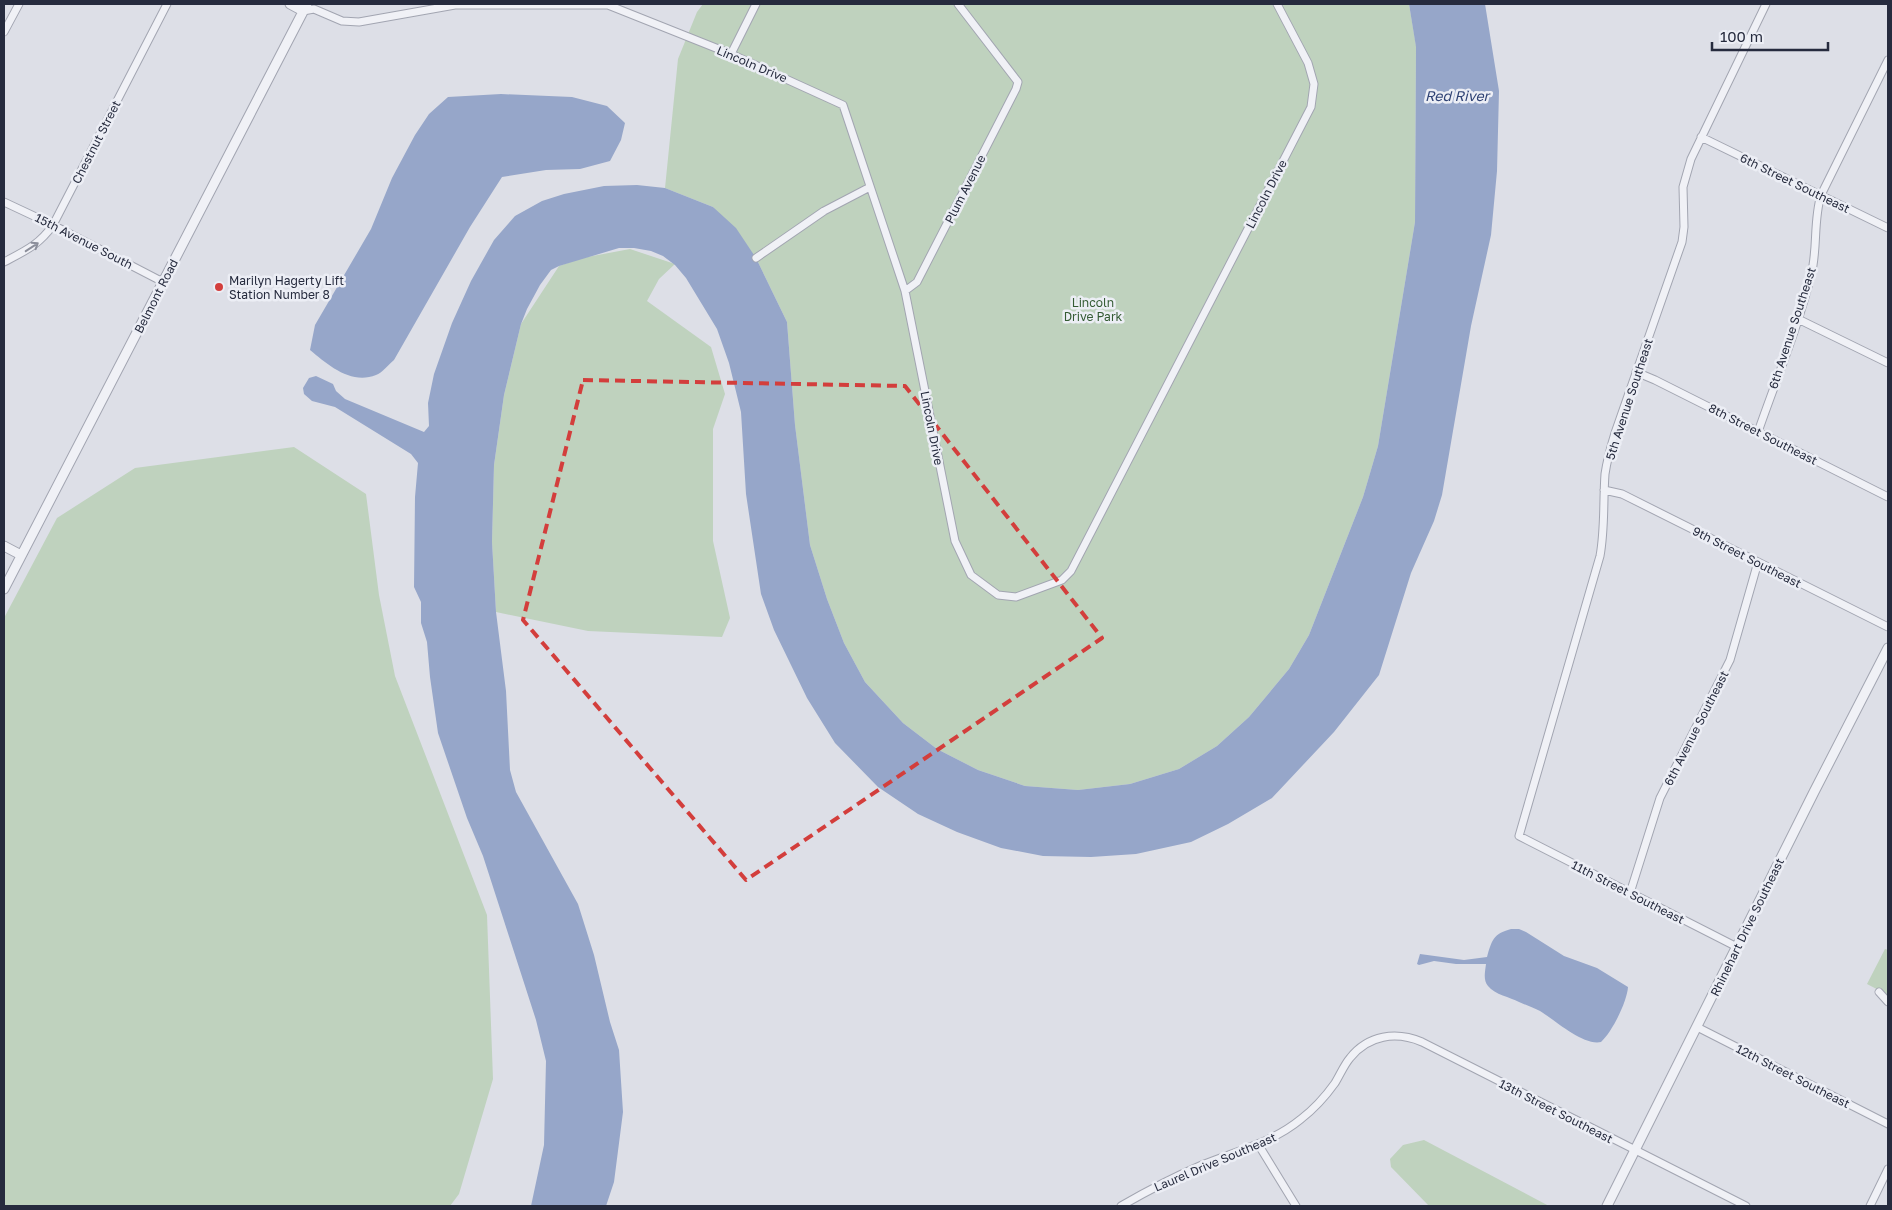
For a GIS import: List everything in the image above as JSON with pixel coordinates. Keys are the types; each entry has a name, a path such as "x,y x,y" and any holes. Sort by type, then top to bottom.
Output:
{"street":[{"path":"4,32 19,4"},
{"name":"Chestnut Street","path":"4,262 32,248 44,238 53,225 167,4"},
{"path":"290,4 305,8"},
{"name":"Lincoln Drive","path":"305,8 314,9 342,21 359,22 456,4 608,4 731,54 843,105 905,291 955,541 971,574 998,595 1016,598 1062,580 1071,570 1311,107 1314,84 1308,63 1277,4"},
{"path":"731,54 756,4"},
{"name":"Plum Avenue","path":"905,291 917,282 1018,82 958,4"},
{"name":"5th Avenue Southeast","path":"1519,836 1600,556 1608,459 1636,372 1682,242 1684,227 1683,188 1691,159 1766,4"},
{"name":"Belmont Road","path":"4,589 305,8"},
{"name":"6th Avenue Southeast","path":"1758,432 1798,319 1814,260 1820,195 1888,60"},
{"name":"6th Street Southeast","path":"1701,137 1888,228"},
{"path":"756,258 824,211 870,187"},
{"name":"15th Avenue South","path":"4,202 163,282"},
{"path":"1798,319 1888,364"},
{"name":"8th Street Southeast","path":"1636,372 1888,497"},
{"name":"9th Street Southeast","path":"1604,490 1622,494 1888,627"},
{"path":"4,546 21,555"},
{"name":"6th Avenue Southeast","path":"1630,893 1660,798 1730,660 1758,562"},
{"name":"Rhinehart Drive Southeast","path":"1608,1206 1888,648"},
{"name":"11th Street Southeast","path":"1519,836 1737,947"},
{"path":"1879,992 1888,1002"},
{"name":"12th Street Southeast","path":"1697,1028 1888,1124"},
{"name":"13th Street Southeast","path":"1363,1045 1378,1038 1389,1036 1412,1038 1746,1206"},
{"name":"Laurel Drive Southeast","path":"1121,1206 1201,1165 1258,1144 1287,1130 1312,1111 1335,1083 1349,1059 1363,1045"},
{"path":"1258,1144 1296,1206"},
{"path":"1870,1206 1888,1169"}],"highlighted area":[{"path":"583,380 905,386 1102,638 746,880 523,620"}],"green space":[{"name":"Lincoln Drive Park","path":"703,4 1409,4 1416,46 1415,222 1378,446 1363,497 1309,635 1289,669 1249,717 1217,746 1179,769 1130,784 1078,790 1025,786 978,770 937,749 903,723 865,682 844,643 827,599 810,545 795,425 787,322 756,258 713,207 665,188 678,59 697,12"},
{"path":"630,249 675,264 659,279 647,301 711,347 725,394 713,429 713,541 730,618 722,637 588,631 496,612 492,542 494,465 504,395 521,324 559,266 582,258"},
{"path":"294,447 366,494 379,595 395,676 487,915 493,1079 459,1194 450,1206 4,1206 4,618 57,518 135,468"},
{"path":"1885,949 1888,950 1888,995 1867,984"},
{"path":"1424,1140 1549,1206 1429,1206 1391,1167 1390,1159 1403,1145"}],"water":[{"name":"Red River","path":"1409,4 1485,4 1499,91 1497,171 1491,235 1471,326 1442,495 1434,521 1411,573 1379,675 1334,732 1272,798 1228,824 1191,842 1136,854 1091,857 1043,856 1001,848 957,832 918,814 878,787 835,743 807,698 774,630 761,594 746,494 741,412 729,363 717,329 686,278 675,265 663,256 651,251 619,248 559,266 551,270 540,285 521,324 504,395 494,465 492,542 496,612 506,691 510,770 516,792 578,904 594,955 610,1022 619,1050 623,1112 614,1182 606,1206 531,1206 544,1145 546,1061 536,1020 483,856 467,818 438,733 427,642 421,623 421,602 414,587 415,497 418,463 411,454 335,407 312,401 304,394 303,388 309,378 316,376 333,384 336,391 345,399 424,432 429,426 428,403 434,374 452,323 471,281 494,240 515,216 542,201 564,194 604,186 637,185 665,188 713,207 736,228 756,258 787,322 795,425 810,545 827,599 844,643 865,682 903,723 937,749 978,770 1025,786 1078,790 1130,784 1179,769 1217,746 1249,717 1289,669 1309,635 1363,497 1378,446 1415,222 1416,47"},
{"path":"501,94 572,97 607,106 625,123 621,140 610,161 580,169 546,170 502,177 470,227 394,360 378,374 367,377 358,377 340,372 310,350 315,325 371,229 392,178 415,135 429,114 448,97"},
{"path":"1511,929 1519,929 1526,932 1564,956 1597,968 1628,987 1625,1001 1618,1016 1610,1031 1601,1042 1586,1040 1540,1011 1495,992 1485,981 1486,964 1456,964 1434,961 1417,964 1420,954 1464,960 1487,957 1494,939 1500,933"}],"place":[{"name":"Marilyn Hagerty Lift Station Number 8","path":"219,287"}]}
